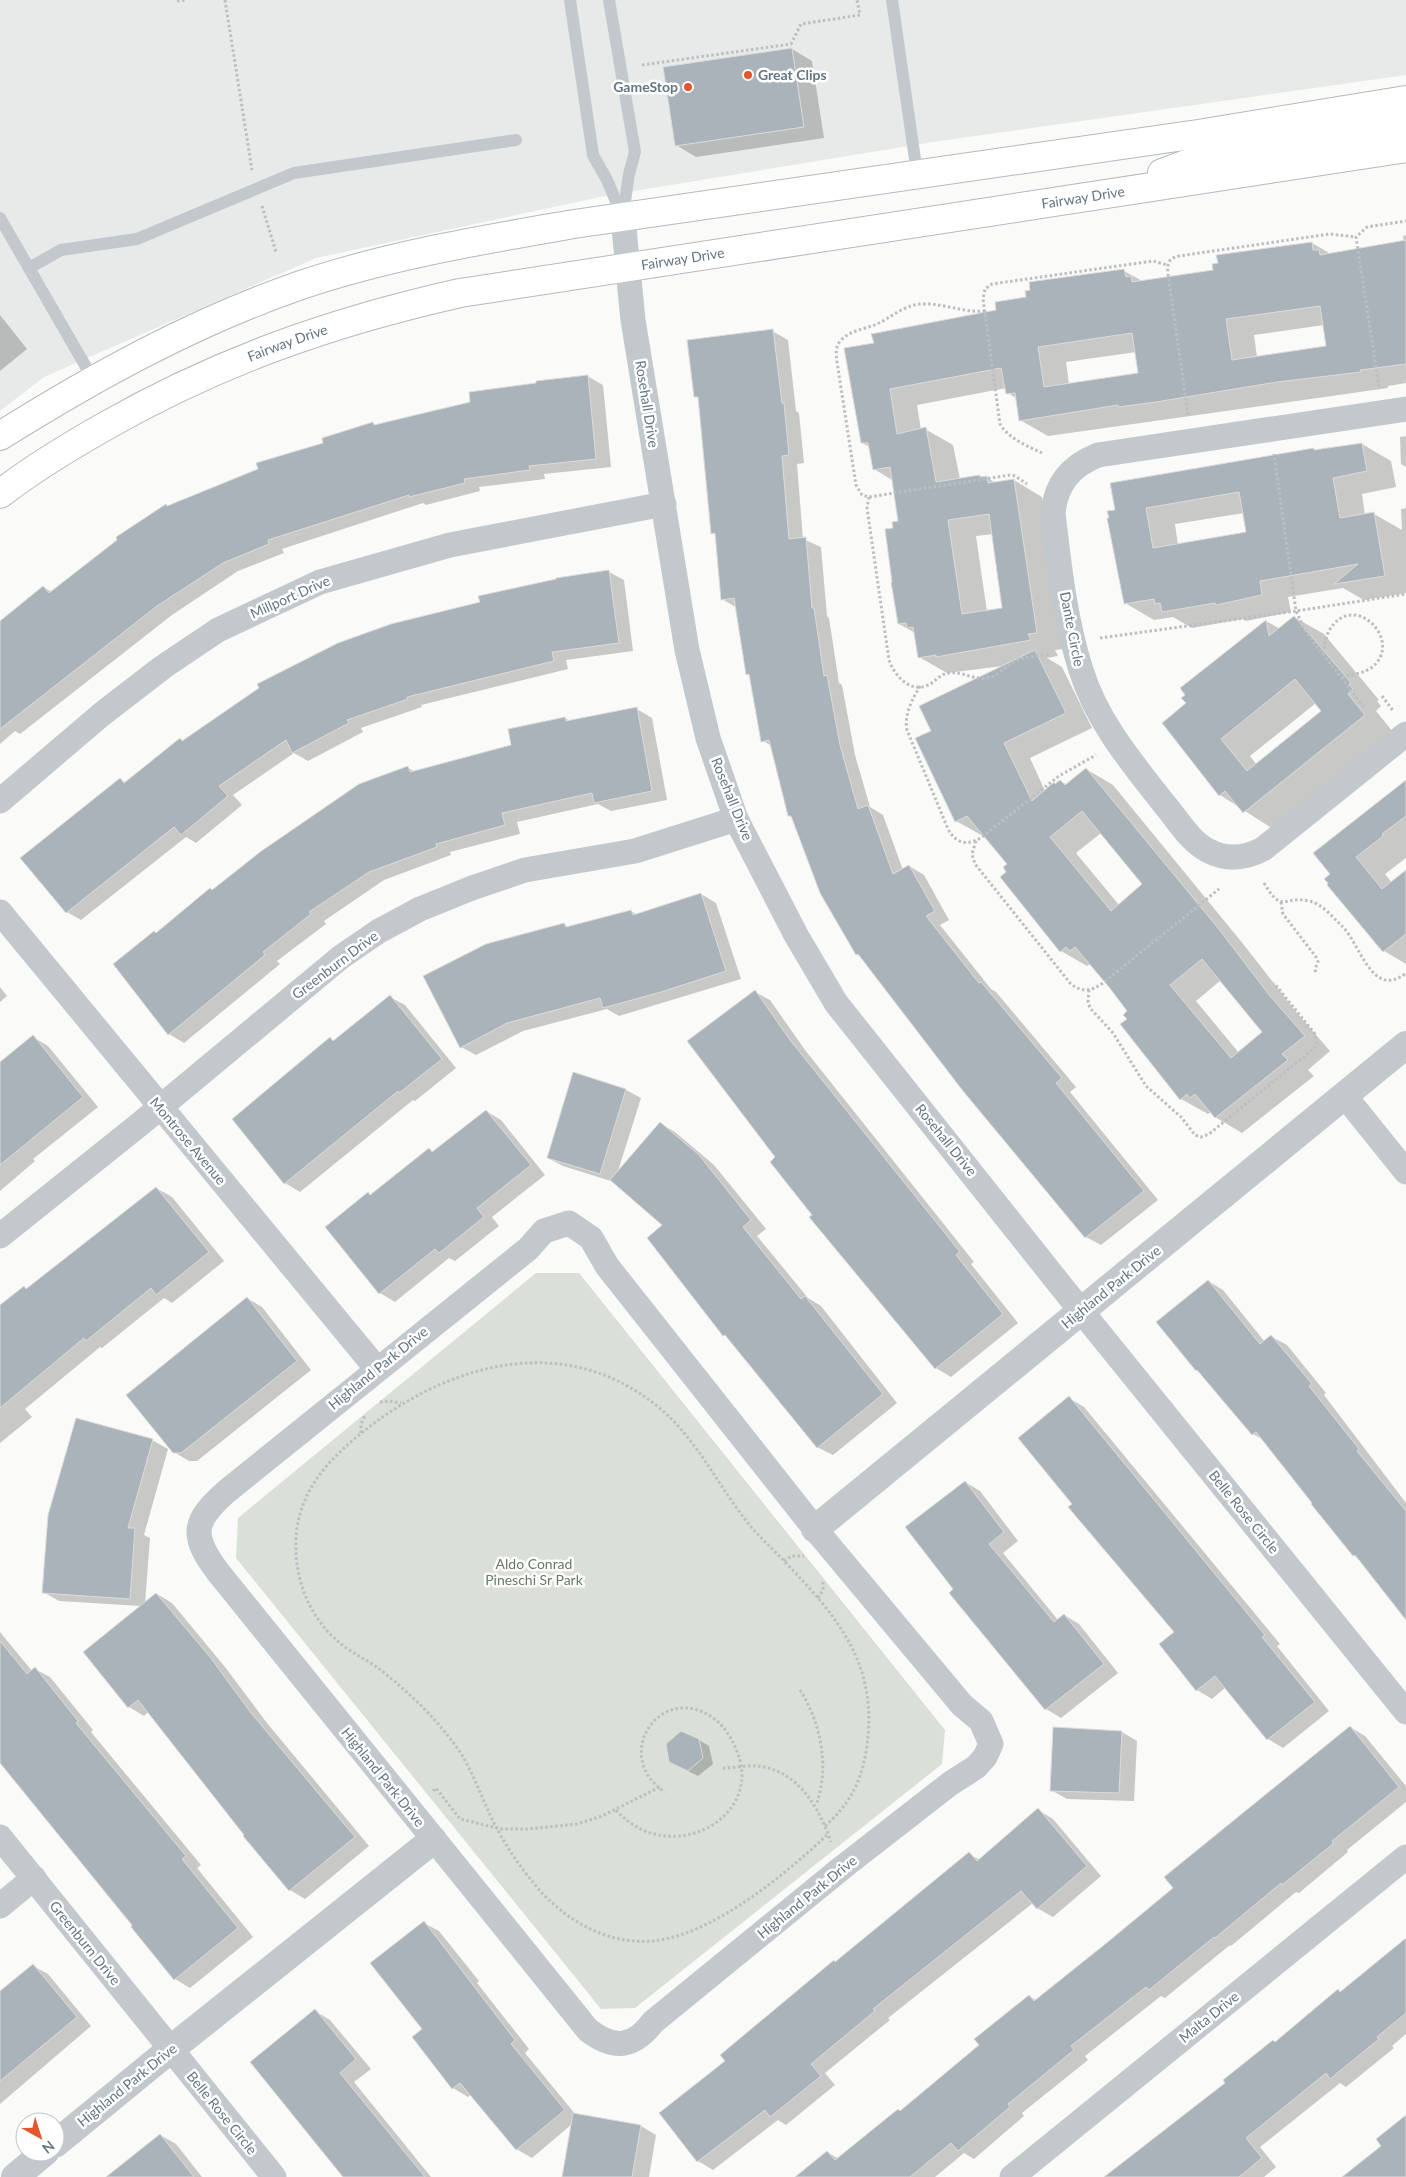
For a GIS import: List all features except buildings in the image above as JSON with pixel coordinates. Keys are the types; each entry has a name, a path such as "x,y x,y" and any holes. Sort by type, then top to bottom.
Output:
{"main road":[{"path":"0,436 93,379 150,348 285,291 328,276 408,254 471,241 1198,134 1406,100"},
{"path":"1106,194 1210,156 1406,122"},
{"name":"Fairway Drive","path":"0,494 76,442 157,397 240,359 362,316 460,293 1406,148"}],"street":[{"name":"Rosehall Drive","path":"623,218 634,320 687,650 708,738 736,819 796,935 836,1003 1082,1311"},
{"name":"Dante Circle","path":"1400,724 1263,849 1247,856 1228,858 1201,847 1121,750 1104,724 1091,698 1074,648 1054,513 1055,500 1066,477 1084,461 1098,455 1406,409"},
{"name":"Millport Drive","path":"0,801 102,714 163,667 218,630 320,582 450,544 664,504"},
{"name":"Greenburn Drive","path":"0,1236 160,1107 341,956 379,931 420,909 472,888 525,870 635,851 736,819"},
{"name":"Montrose Avenue","path":"0,912 378,1369"},
{"name":"Highland Park Drive","path":"815,1529 1406,1045"},
{"path":"1344,1095 1406,1172"},
{"name":"Highland Park Drive","path":"569,1223 591,1238 607,1266 815,1529 962,1705 981,1721 991,1744 985,1758 976,1767 951,1783 843,1867 653,2022 643,2035 629,2042 616,2045 600,2039 588,2030 434,1840 218,1572 204,1554 199,1543 199,1529 207,1508 378,1369 528,1248 544,1231 569,1223"},
{"name":"Belle Rose Circle","path":"1082,1311 1406,1712"},
{"name":"Greenburn Drive","path":"0,1837 171,2048"},
{"name":"Highland Park Drive","path":"65,2136 171,2048 434,1840"},
{"name":"Malta Drive","path":"1012,2177 1406,1857"},
{"path":"0,1906 34,1878"},
{"name":"Belle Rose Circle","path":"171,2048 274,2177"},
{"path":"15,2177 34,2162"}],"lane":[{"path":"570,0 593,155 607,180 623,218"},
{"path":"609,0 635,152 629,174 623,218"},
{"path":"892,0 917,174"},
{"path":"29,268 61,250 137,239 294,173 516,140"},
{"path":"0,218 93,379"}],"path":[{"path":"177,1 186,0"},
{"path":"225,0 252,173"},
{"path":"642,65 791,44 801,24 860,15 857,0"},
{"path":"261,204 276,252"},
{"path":"1188,416 1167,265 1172,258 1330,234 1356,237 1367,227 1406,220"},
{"path":"1356,237 1379,387"},
{"path":"1042,453 1016,439 1006,432 1000,424 984,312 983,292 992,284 1152,261 1167,265"},
{"path":"984,312 969,312 932,304 917,304 900,310 875,324 848,334 838,345 836,354 856,485 862,495 869,497 1010,475 1027,484"},
{"path":"1274,453 1296,611 1304,631 1364,707"},
{"path":"869,497 867,514 891,665 901,680 912,686 927,685 939,676 953,672 980,678 990,678 999,674 1016,661 1054,653"},
{"path":"1097,639 1406,594"},
{"path":"1323,654 1329,631 1340,620 1359,616 1374,623 1382,635 1383,644 1379,659 1370,668 1342,678"},
{"path":"920,686 911,702 906,720 908,734 952,835 963,843 976,841 1059,776 1096,754"},
{"path":"1382,696 1400,724"},
{"path":"976,841 972,854 979,870 1070,983 1079,989 1088,990 1103,983 1219,889"},
{"path":"1264,883 1273,897 1281,902 1308,900 1324,908 1344,928 1375,974 1384,980 1394,980 1406,973"},
{"path":"1281,902 1283,914 1316,957 1318,962 1315,969 1316,974"},
{"path":"1088,990 1090,1008 1113,1033 1146,1086 1181,1117 1195,1135 1201,1137 1209,1134 1317,1044 1314,1034 1274,982"},
{"path":"825,1826 839,1814 856,1790 868,1742 868,1694 858,1656 842,1630 818,1598 748,1524 707,1463 680,1429 658,1407 632,1389 611,1377 562,1364 505,1364 458,1376 402,1404 380,1418 328,1463 314,1482 302,1505 296,1544 299,1580 311,1608 335,1638 391,1678 426,1709 444,1731 468,1767 496,1828 530,1879 555,1907 576,1922 598,1933 615,1938 654,1941 684,1934 734,1908 785,1873 828,1834"},
{"path":"376,1404 389,1401 402,1404"},
{"path":"361,1434 361,1424 368,1411"},
{"path":"784,1561 792,1556 810,1558"},
{"path":"818,1598 823,1590 822,1573"},
{"path":"800,1690 814,1715 821,1752 821,1781 816,1805"},
{"path":"616,1810 637,1828 659,1836 675,1837 701,1832 723,1817 739,1790 741,1768 738,1753 731,1738 715,1719 696,1709 671,1709 658,1717 648,1728 641,1745 644,1767 648,1776 665,1792"},
{"path":"723,1768 756,1766 784,1775 802,1789 816,1805 843,1867"},
{"path":"433,1791 436,1788 460,1819 496,1828 552,1828 577,1824 616,1810 660,1787"}],"shaded area":[{"path":"0,0 1406,0 1406,75 933,142 610,195 316,258 44,377 0,411"}],"green space":[{"name":"Aldo Conrad Pineschi Sr Park","path":"536,1273 579,1273 945,1730 942,1764 635,2008 601,2009 236,1558 238,1518"}],"place":[{"name":"Great Clips","path":"748,75"},
{"name":"GameStop","path":"688,87"}]}
